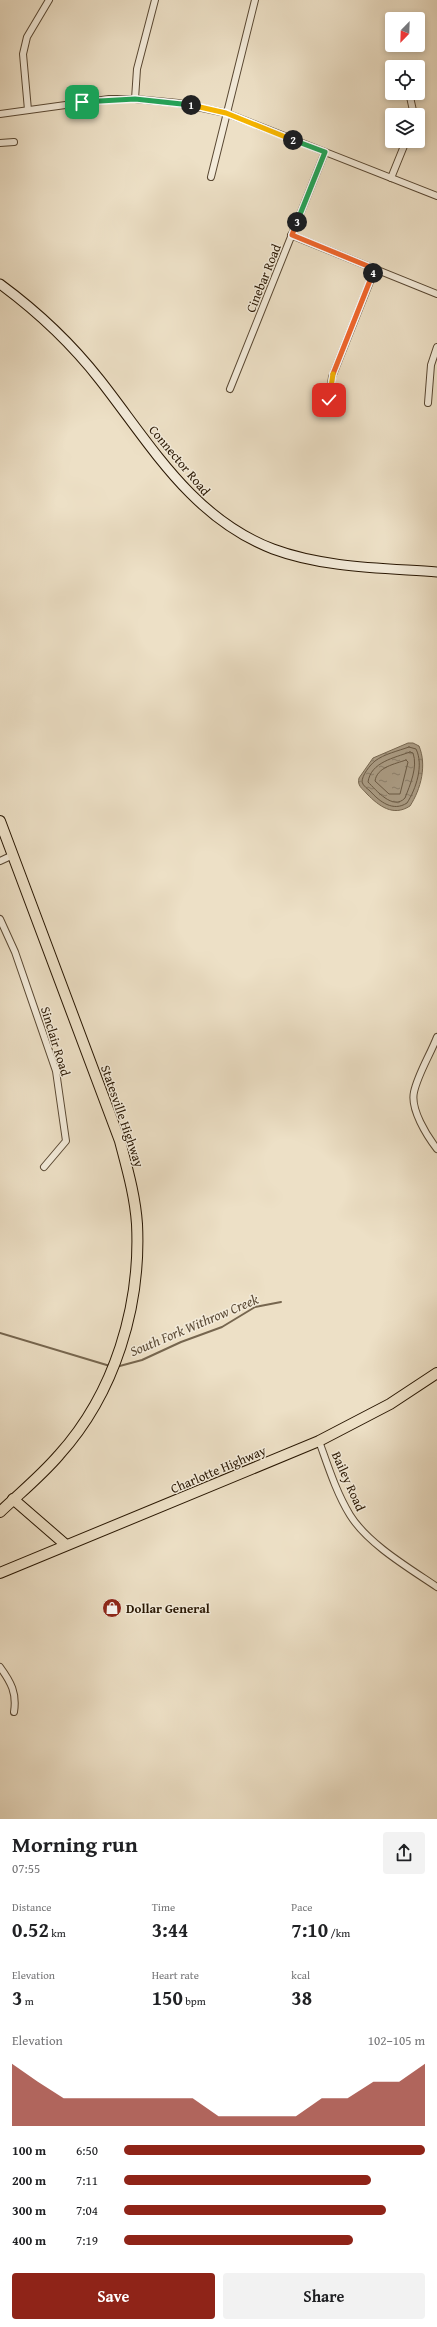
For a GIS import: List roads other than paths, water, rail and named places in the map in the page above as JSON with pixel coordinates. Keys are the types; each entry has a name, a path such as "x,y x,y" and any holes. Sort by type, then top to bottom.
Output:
{"main road":[{"name":"Statesville Highway","path":"0,821 120,1141 131,1181 137,1222 137,1257 132,1306 122,1346 106,1385 85,1421 60,1455 0,1512"},
{"name":"Charlotte Highway","path":"0,1573 320,1441 383,1407 437,1373"},
{"path":"13,1499 66,1546"}],"street":[{"path":"28,110 23,54 27,37 49,0"},
{"path":"135,99 137,69 155,0"},
{"path":"211,177 255,0"},
{"path":"0,114 82,102 135,99 178,103 226,113 437,196"},
{"path":"0,143 14,142"},
{"path":"391,178 403,148"},
{"name":"Cinebar Road","path":"230,389 325,152"},
{"path":"292,235 437,294"},
{"path":"329,400 332,376 375,269"},
{"name":"Connector Road","path":"0,284 44,318 63,336 100,379 173,476 196,501 225,524 272,548 305,558 340,564 437,572"},
{"path":"428,403 431,365 437,347"},
{"path":"0,861 13,855"},
{"name":"Sinclair Road","path":"0,919 15,952 56,1071 66,1141 44,1167"},
{"path":"437,1037 413,1093 417,1114 428,1137 437,1149"},
{"name":"Bailey Road","path":"320,1441 330,1472 350,1515 368,1536 437,1586"},
{"path":"0,1667 13,1688 16,1701 14,1712"}],"water":[{"path":"408,743 413,743 419,746 421,753 423,769 420,785 410,806 398,810 387,809 367,794 359,785 359,778 373,758"}],"waterway":[{"name":"South Fork Withrow Creek","path":"116,1367 142,1360 181,1342 222,1327 255,1307 281,1302"},
{"name":"South Fork Withrow Creek","path":"0,1333 110,1366"}],"place":[{"name":"Dollar General","path":"112,1608"}]}
